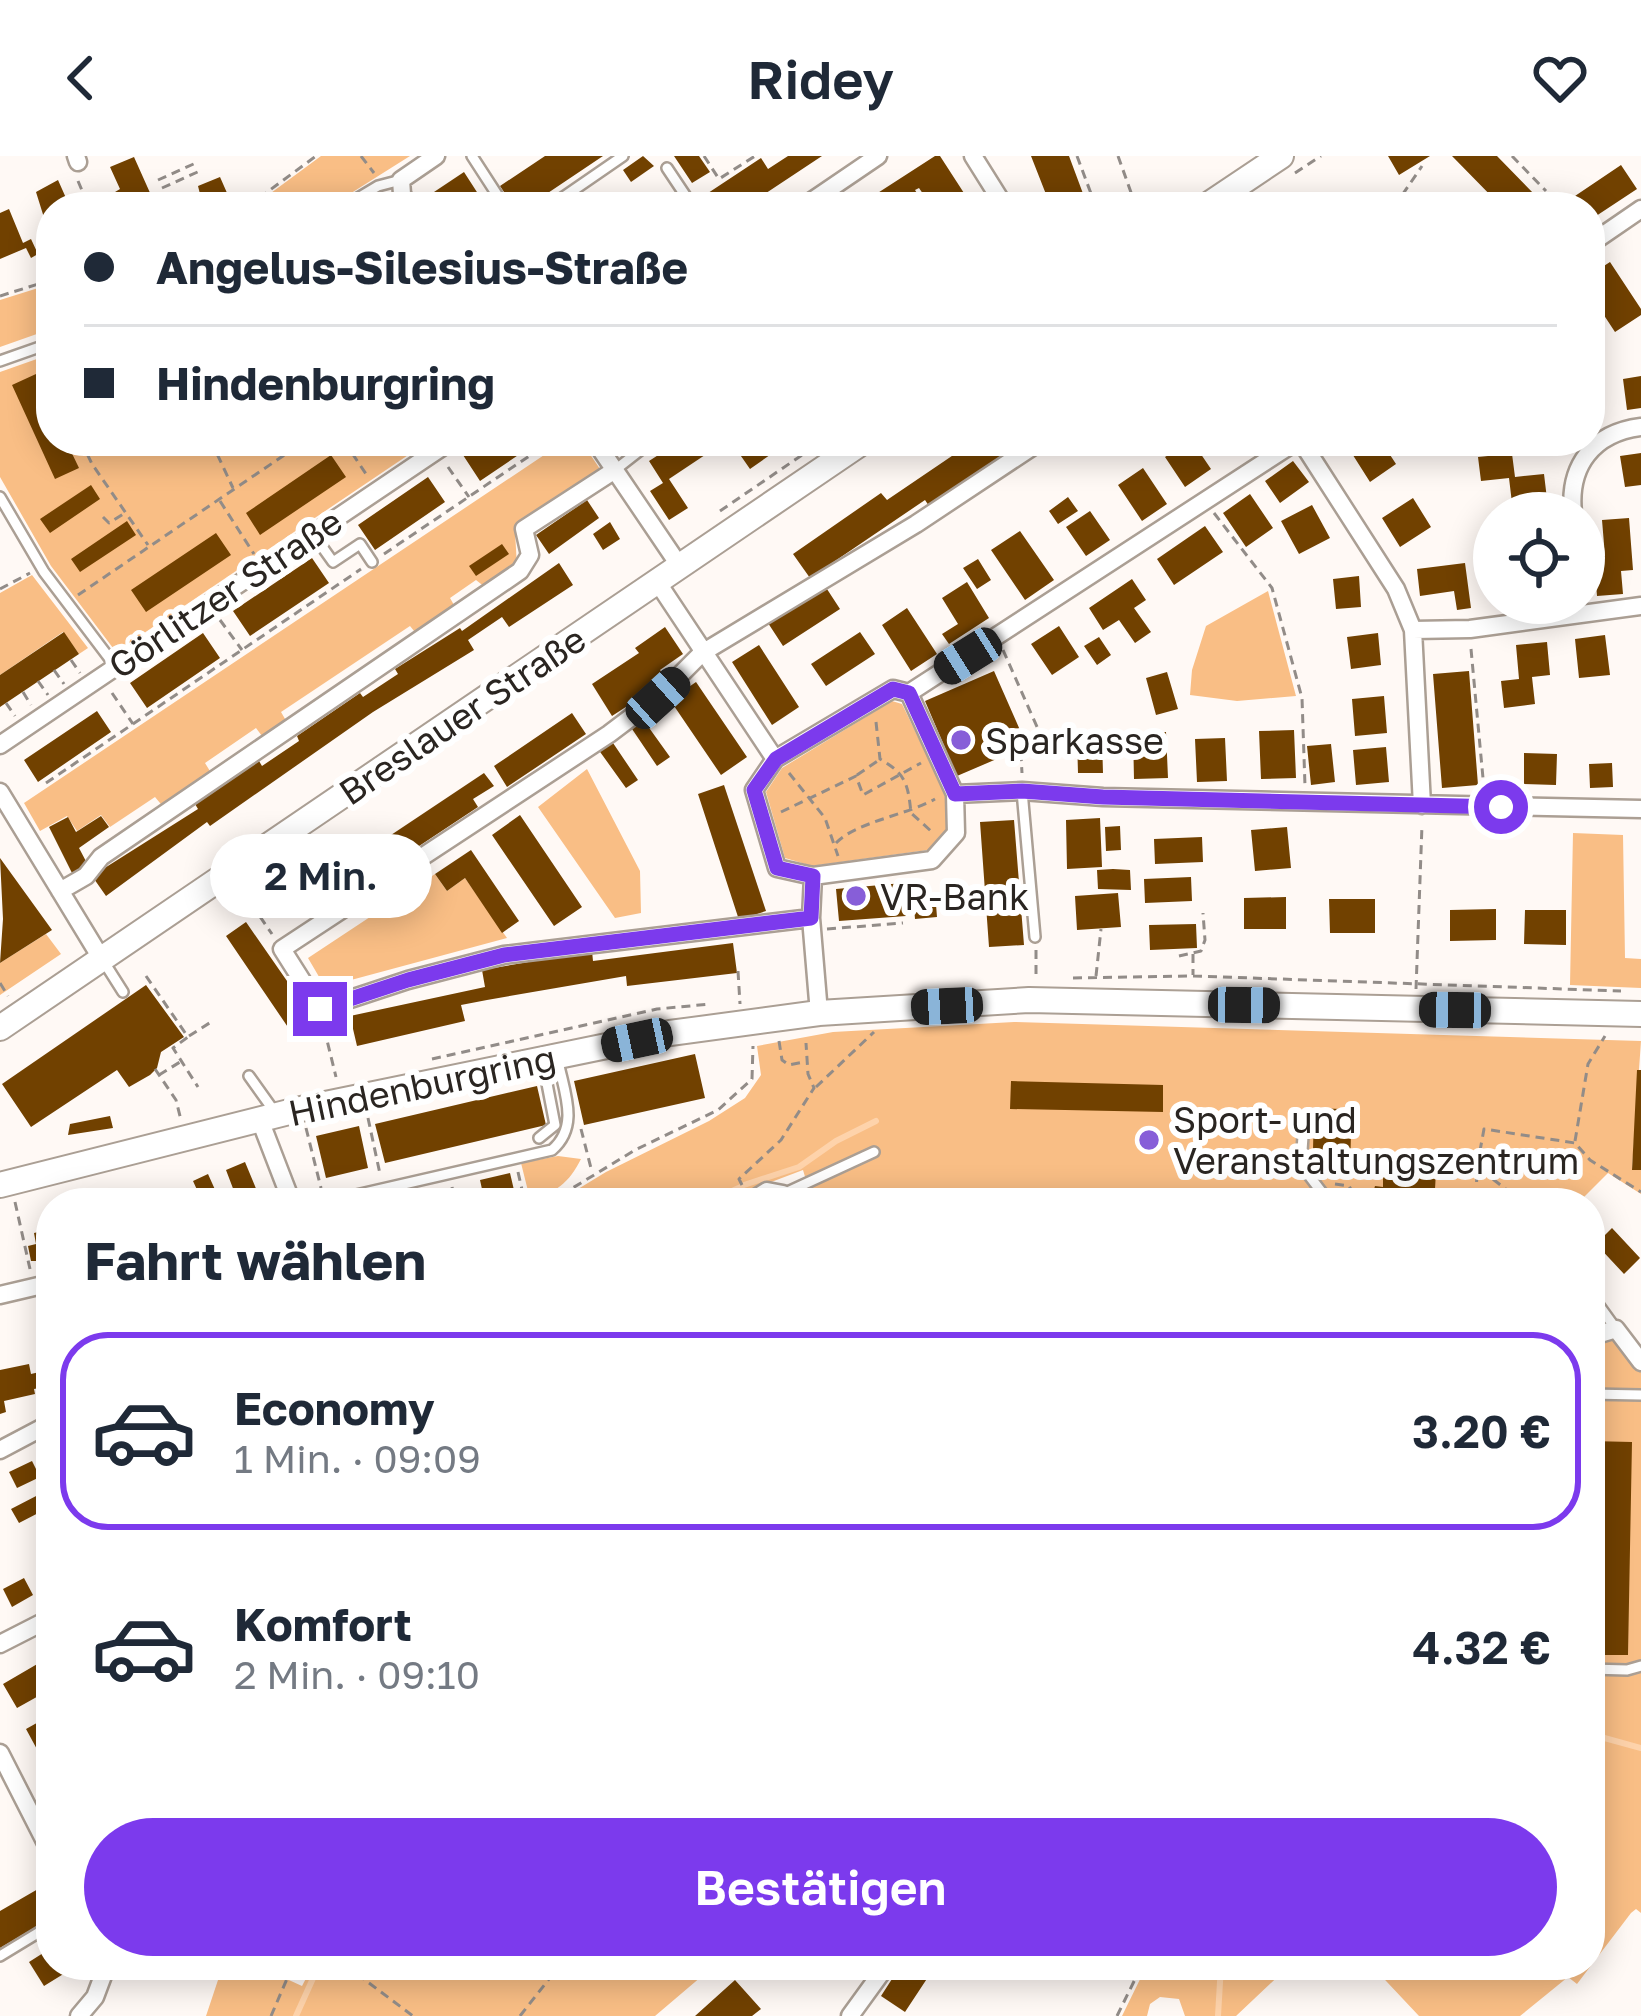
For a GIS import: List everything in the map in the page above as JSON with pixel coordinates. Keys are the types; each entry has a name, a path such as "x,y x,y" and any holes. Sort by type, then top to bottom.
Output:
{"main road":[{"path":"1227,192 1281,156"},
{"name":"Breslauer Straße","path":"0,1028 843,456"},
{"name":"Hindenburgring","path":"5,1184 280,1115 550,1057 746,1031 820,1013 1029,1000 1641,1014"}],"street":[{"path":"402,192 400,180 436,156"},
{"path":"825,192 878,156"},
{"path":"973,156 996,192"},
{"path":"1605,234 1641,209"},
{"path":"1605,442 1641,427"},
{"name":"Görlitzer Straße","path":"0,745 428,456"},
{"path":"605,456 681,568"},
{"path":"812,924 504,955 320,1009 282,949 609,734 658,698 702,653 1018,456"},
{"path":"909,693 954,792 956,833 932,860 813,876 777,868 754,790 776,759 893,689 909,693 1276,456"},
{"path":"1309,456 1396,590 1413,630 1422,805"},
{"path":"1574,492 1576,471 1587,456"},
{"path":"60,891 86,876 101,857 520,571 530,555 524,529 615,470"},
{"path":"658,583 776,759"},
{"path":"1605,605 1641,606"},
{"path":"1413,630 1493,624"},
{"path":"0,792 101,958"},
{"path":"954,792 1641,809"},
{"path":"813,876 820,1013"},
{"path":"280,1115 290,1188"},
{"path":"0,1295 36,1286"},
{"path":"1605,1332 1616,1329 1641,1362"},
{"path":"0,1450 36,1431"},
{"path":"0,1644 36,1626"},
{"path":"0,1753 36,1824"},
{"path":"80,2016 101,1980"},
{"path":"850,2016 875,1980"}],"lane":[{"path":"472,156 495,192"},
{"path":"571,192 623,156"},
{"path":"668,168 683,192"},
{"path":"368,192 400,180"},
{"path":"0,361 36,348"},
{"path":"615,470 633,456"},
{"path":"0,497 108,672"},
{"path":"313,534 333,562 360,544 372,562"},
{"path":"1022,791 1035,938"},
{"path":"101,958 123,992"},
{"path":"539,1138 554,1125 550,1057"},
{"path":"387,1188 552,1150 568,1131 569,1118 550,1057"},
{"path":"249,1076 280,1115"},
{"path":"1304,1122 1301,1165 1319,1188"},
{"path":"807,1188 874,1152"},
{"path":"1605,1314 1616,1329"},
{"path":"1605,1394 1641,1395"},
{"path":"1605,1669 1641,1666"},
{"path":"0,1956 36,1934"}],"path":[{"path":"267,192 316,156"},
{"path":"361,156 367,169 379,177"},
{"path":"704,156 719,179 755,156"},
{"path":"1077,156 1090,192"},
{"path":"1118,156 1130,192"},
{"path":"1512,156 1546,191"},
{"path":"77,159 74,173 82,192"},
{"path":"158,180 198,162"},
{"path":"1404,192 1422,166"},
{"path":"162,188 202,170"},
{"path":"0,296 36,285"},
{"path":"88,456 149,547"},
{"path":"218,456 233,490"},
{"path":"67,602 283,456"},
{"path":"354,456 377,490"},
{"path":"448,456 469,497"},
{"path":"46,783 530,456"},
{"path":"219,500 263,568"},
{"path":"1205,503 1272,588 1302,698 1306,801"},
{"path":"104,517 110,523 125,513"},
{"path":"0,589 40,567"},
{"path":"5,574 10,583"},
{"path":"209,604 242,650"},
{"path":"1470,629 1485,807"},
{"path":"998,637 1042,738 1021,756 1022,791"},
{"path":"108,672 133,724"},
{"path":"867,704 880,730 880,759"},
{"path":"856,776 863,795 937,754"},
{"path":"776,759 825,818 843,872"},
{"path":"880,759 903,772 911,813 946,844"},
{"path":"763,821 856,776 880,759"},
{"path":"835,844 844,834 911,813 954,792"},
{"path":"1415,1009 1422,805"},
{"path":"238,886 282,949"},
{"path":"1180,956 1201,950 1203,913"},
{"path":"812,924 903,923"},
{"path":"1096,978 1101,928"},
{"path":"1035,938 1036,979"},
{"path":"1192,952 1194,976"},
{"path":"572,1188 620,1158 703,1119 728,1102 755,1073 738,971"},
{"path":"146,976 188,1037"},
{"path":"0,983 8,996"},
{"path":"320,1009 337,1080"},
{"path":"198,1087 172,1048 211,1022"},
{"path":"740,1179 781,1140 814,1088 869,1033 883,1029"},
{"path":"778,1034 782,1060 789,1065 806,1061"},
{"path":"1575,1143 1590,1058 1606,1035"},
{"path":"806,1042 814,1088"},
{"path":"159,1076 181,1060"},
{"path":"155,1069 180,1113"},
{"path":"367,1111 383,1188"},
{"path":"280,1115 316,1188"},
{"path":"1476,1188 1486,1127 1575,1143 1590,1160 1641,1192"},
{"path":"1322,1150 1322,1182 1349,1188"},
{"path":"515,1159 522,1188"},
{"path":"1477,1167 1504,1188"},
{"path":"513,1184 520,1182"},
{"path":"5,1184 36,1266"},
{"path":"271,2016 287,1980"},
{"path":"365,1980 413,2016"},
{"path":"520,2016 548,1980"},
{"path":"1117,2016 1135,1980"}],"shaded area":[{"path":"321,156 410,156 353,192 272,192"},
{"path":"36,289 36,334 0,347 0,300"},
{"path":"36,359 36,456 407,456 116,652 51,566 0,477 0,372"},
{"path":"543,456 591,456 600,469 515,531 517,567 486,588 476,580 450,598 458,612 419,637 410,626 281,712 288,724 265,740 256,728 205,763 213,776 165,809 155,797 110,827 101,815 77,831 67,816 40,831 24,803"},
{"path":"32,575 88,648 79,654 63,632 0,675 0,593"},
{"path":"1268,591 1296,696 1237,701 1190,695 1192,670 1206,626"},
{"path":"892,701 902,704 947,797 947,830 928,850 812,866 785,858 766,792 782,768"},
{"path":"587,769 640,871 641,913 615,918 538,807"},
{"path":"1573,833 1623,835 1625,958 1641,959 1641,988 1570,985"},
{"path":"435,874 447,891 465,878 507,938 325,987 308,958"},
{"path":"46,934 61,954 0,995 0,963"},
{"path":"1014,1022 1641,1041 1632,1169 1641,1170 1641,1194 1608,1173 1593,1188 808,1188 803,1170 755,1188 580,1188 745,1098 761,1075 757,1046 833,1032"},
{"path":"558,1156 581,1159 558,1188 527,1188 521,1163"},
{"path":"1605,1305 1641,1355 1641,1913 1636,1909 1605,1947"},
{"path":"218,1980 289,1980 302,1986 305,1980 697,1980 655,2016 206,2016"},
{"path":"1140,1980 1274,1980 1236,2016 1185,2016 1179,1999 1160,1997 1150,2004 1147,2016 1122,2016"},
{"path":"1385,1980 1564,1980 1520,2016 1419,2016"}],"building":[{"path":"545,156 603,156 549,192 504,192 500,186"},
{"path":"643,156 654,166 631,182 623,170"},
{"path":"674,156 699,156 710,172 692,183"},
{"path":"788,156 822,156 768,192 710,192 761,158 768,169"},
{"path":"940,156 963,192 922,192 919,188 916,192 879,192"},
{"path":"1031,156 1069,156 1082,192 1045,192"},
{"path":"1388,156 1430,156 1399,175"},
{"path":"1452,156 1497,156 1532,192 1487,192"},
{"path":"134,157 150,192 115,192 120,189 110,167"},
{"path":"1621,165 1637,189 1605,210 1605,192 1581,192"},
{"path":"464,172 477,192 434,192"},
{"path":"220,177 227,192 200,192 198,186"},
{"path":"58,180 63,192 36,192"},
{"path":"9,209 23,243 31,239 36,255 31,258 26,248 0,259 0,213"},
{"path":"1610,262 1641,309 1641,315 1615,332 1605,317 1605,265"},
{"path":"36,374 36,437 12,385"},
{"path":"1641,376 1641,408 1627,410 1623,379"},
{"path":"1641,453 1641,485 1625,487 1620,456"},
{"path":"44,456 73,456 79,468 55,479"},
{"path":"330,456 346,477 260,535 246,513"},
{"path":"464,456 517,456 480,481"},
{"path":"657,456 704,456 669,479 688,508 669,520 650,491 663,483 649,461"},
{"path":"741,456 769,456 750,469"},
{"path":"952,456 1004,456 929,506 925,500 810,578 793,554 881,493 887,500"},
{"path":"1202,456 1211,469 1185,487 1165,457"},
{"path":"1354,456 1391,456 1396,464 1370,482"},
{"path":"1512,456 1515,477 1544,474 1546,492 1511,492 1509,478 1481,481 1478,457"},
{"path":"1293,461 1309,482 1280,503 1265,481"},
{"path":"1143,468 1167,504 1142,521 1118,485"},
{"path":"428,477 445,502 375,550 358,525"},
{"path":"91,485 100,499 50,533 40,519"},
{"path":"1250,494 1273,528 1246,547 1223,513"},
{"path":"1068,497 1078,511 1058,524 1049,511"},
{"path":"1413,498 1431,527 1400,547 1382,518"},
{"path":"587,500 599,518 549,554 536,535"},
{"path":"1312,505 1330,538 1299,554 1281,521"},
{"path":"1090,511 1110,540 1086,556 1066,527"},
{"path":"1629,518 1633,570 1621,571 1623,594 1605,595 1605,520"},
{"path":"127,521 136,535 80,572 71,559"},
{"path":"610,522 620,539 603,550 593,534"},
{"path":"1205,526 1223,552 1174,585 1157,559"},
{"path":"1020,531 1054,580 1025,600 991,550"},
{"path":"216,533 231,555 146,612 131,590"},
{"path":"502,544 509,554 476,576 469,566"},
{"path":"312,558 329,583 250,636 233,611"},
{"path":"978,559 991,580 977,589 963,568"},
{"path":"559,563 573,585 509,627 502,617 468,640 474,650 373,712 210,826 207,822 106,896 92,876"},
{"path":"1465,563 1471,608 1457,610 1454,591 1420,596 1417,569"},
{"path":"1359,576 1361,607 1336,609 1333,579"},
{"path":"1132,579 1146,600 1134,608 1151,632 1135,643 1119,620 1103,630 1089,608"},
{"path":"967,582 989,618 949,644 942,634 958,624 942,598"},
{"path":"825,586 840,609 783,646 768,623"},
{"path":"907,608 937,654 911,671 882,625"},
{"path":"1059,626 1079,657 1052,675 1031,644"},
{"path":"665,627 683,654 660,670 667,680 612,716 592,684 639,653 635,648"},
{"path":"64,632 79,654 0,707 0,675"},
{"path":"860,632 875,654 826,686 811,664"},
{"path":"203,633 220,658 147,708 130,683"},
{"path":"1378,633 1381,665 1351,669 1347,637"},
{"path":"1605,635 1610,675 1579,678 1575,639"},
{"path":"1099,637 1111,655 1097,665 1084,646"},
{"path":"1547,642 1550,675 1532,677 1535,704 1504,708 1501,681 1519,679 1516,645"},
{"path":"759,645 799,707 772,725 732,662"},
{"path":"994,671 1027,746 957,776 925,701"},
{"path":"1469,671 1478,785 1442,788 1433,674"},
{"path":"1167,672 1178,709 1156,715 1146,678"},
{"path":"696,682 747,757 721,775 670,700"},
{"path":"1384,696 1387,733 1355,736 1352,699"},
{"path":"97,711 111,732 38,782 24,760"},
{"path":"572,713 586,734 507,787 494,766"},
{"path":"642,718 670,757 657,766 630,726"},
{"path":"1294,730 1296,778 1261,779 1259,731"},
{"path":"1166,732 1168,778 1134,779 1133,733"},
{"path":"1225,738 1227,781 1197,782 1195,739"},
{"path":"1077,739 1102,739 1103,773 1078,773"},
{"path":"611,740 638,780 626,788 598,749"},
{"path":"1331,744 1335,782 1311,785 1307,746"},
{"path":"1386,747 1389,782 1356,785 1353,750"},
{"path":"1524,753 1557,754 1556,785 1524,784"},
{"path":"1612,763 1613,787 1590,788 1589,764"},
{"path":"484,773 494,786 473,799 478,807 404,856 399,848 300,914 286,893 358,845 364,853"},
{"path":"724,785 766,911 739,920 698,794"},
{"path":"520,815 582,907 554,926 492,835"},
{"path":"101,816 109,827 79,848 89,867 72,873 49,827 68,817 76,832"},
{"path":"1100,818 1102,867 1067,869 1066,820"},
{"path":"1014,820 1024,945 989,947 980,822"},
{"path":"1120,826 1121,850 1106,851 1105,827"},
{"path":"1287,827 1291,868 1255,871 1251,830"},
{"path":"1202,837 1203,862 1155,864 1154,839"},
{"path":"471,850 519,921 502,933 465,878 447,891 435,874"},
{"path":"0,858 52,930 0,963 3,919"},
{"path":"1097,870 1130,870 1131,890 1098,889"},
{"path":"1191,877 1192,901 1145,903 1144,879"},
{"path":"903,883 906,916 839,921 836,889"},
{"path":"935,892 937,917 915,919 913,894"},
{"path":"1118,893 1121,927 1077,930 1075,896"},
{"path":"1286,897 1286,929 1244,929 1244,898"},
{"path":"1329,899 1375,899 1375,933 1330,933"},
{"path":"1496,909 1496,940 1450,941 1450,910"},
{"path":"1525,910 1566,910 1566,945 1524,944"},
{"path":"246,922 319,1027 298,1042 226,936"},
{"path":"1196,924 1197,948 1150,950 1149,925"},
{"path":"733,943 737,973 627,986 626,976 487,1000 461,1005 465,1021 357,1046 350,1016 485,987 482,970 592,951 593,961"},
{"path":"146,985 184,1037 161,1052 150,1075 129,1087 117,1070 31,1127 2,1084"},
{"path":"695,1054 705,1098 584,1125 574,1081"},
{"path":"1637,1070 1641,1070 1641,1170 1632,1170"},
{"path":"1011,1081 1163,1085 1163,1112 1010,1109"},
{"path":"537,1086 546,1125 385,1163 375,1124"},
{"path":"1314,1108 1341,1109 1341,1132 1351,1133 1350,1173 1327,1172 1327,1150 1313,1150"},
{"path":"110,1116 113,1128 68,1135 70,1124"},
{"path":"359,1126 368,1168 326,1178 316,1136"},
{"path":"1383,1152 1437,1154 1435,1188 1374,1188 1383,1187"},
{"path":"245,1162 256,1188 233,1188 226,1170"},
{"path":"510,1173 514,1188 482,1188 480,1180"},
{"path":"208,1174 214,1188 196,1188 193,1181"},
{"path":"1612,1228 1640,1258 1624,1274 1605,1254 1605,1235"},
{"path":"36,1244 36,1261 31,1261 28,1246"},
{"path":"29,1364 31,1374 36,1373 35,1394 4,1401 6,1412 0,1414 0,1370"},
{"path":"1605,1441 1632,1442 1628,1655 1605,1655"},
{"path":"32,1461 36,1479 17,1488 9,1472"},
{"path":"36,1496 36,1514 19,1523 11,1509"},
{"path":"24,1578 33,1595 12,1607 3,1589"},
{"path":"36,1665 36,1697 17,1708 3,1684"},
{"path":"36,1723 36,1747 26,1729"},
{"path":"36,1890 36,1927 0,1948 0,1911"},
{"path":"735,1980 761,2009 752,2016 695,2016"},
{"path":"891,1980 926,1980 905,2012 881,1996"}],"waterway":[{"path":"744,1185 799,1167 876,1121"},
{"path":"1605,1738 1641,1748"},
{"path":"296,2016 312,1980"},
{"path":"1218,2016 1220,1980"}],"place":[{"name":"Sparkasse","path":"961,740"},
{"name":"VR-Bank","path":"856,896"},
{"name":"Sport- und Veranstaltungszentrum","path":"1149,1140"}],"route":[{"path":"320,1009 504,955 811,918 813,876 777,868 754,790 776,759 893,689 909,693 955,794 1022,791 1501,807"}]}
